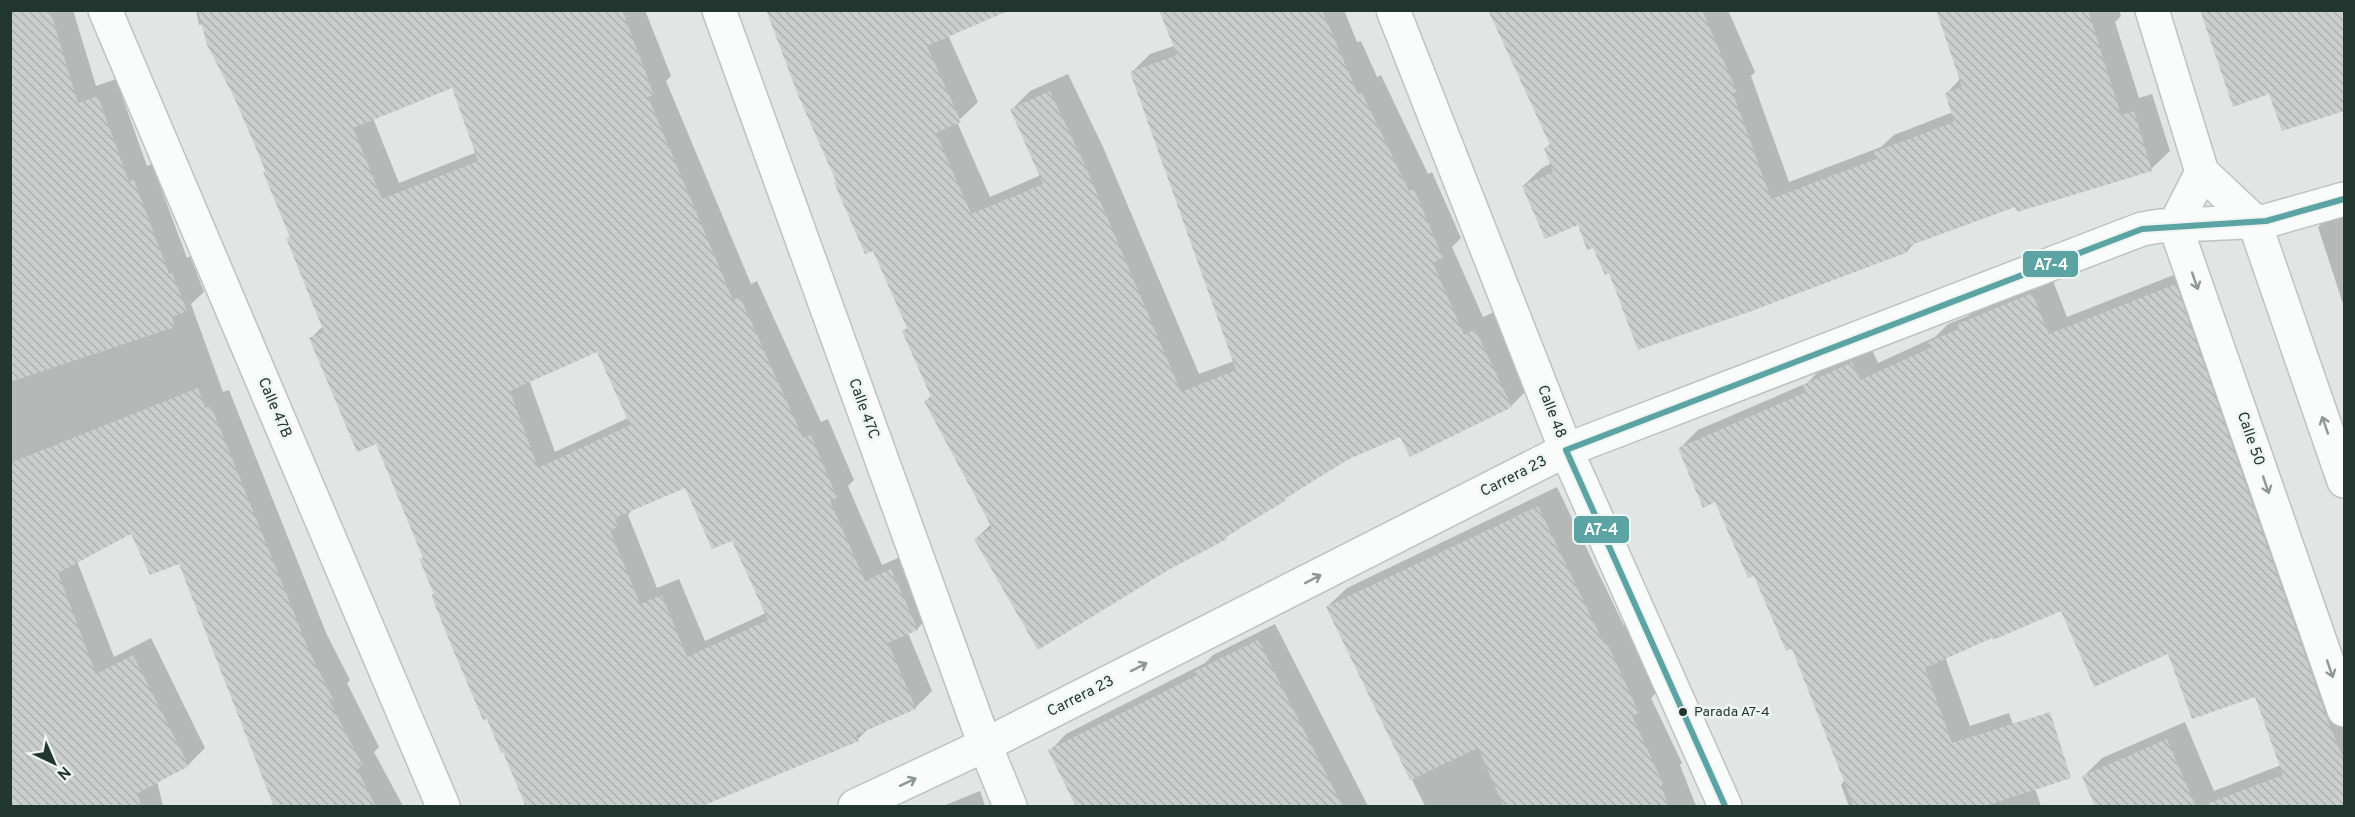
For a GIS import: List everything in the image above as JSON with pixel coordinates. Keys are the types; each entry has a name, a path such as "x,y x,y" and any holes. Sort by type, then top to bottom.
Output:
{"street":[{"name":"Calle 47B","path":"105,10 443,807"},
{"name":"Calle 47C","path":"719,10 985,745 1010,807"},
{"name":"Calle 48","path":"1393,10 1566,450 1725,807"},
{"path":"2152,10 2202,172 2254,221 2344,481"},
{"path":"2175,225 2202,172"},
{"name":"Carrera 23","path":"855,807 985,745 1566,450 2142,229 2282,217 2344,199"},
{"name":"Calle 50","path":"2175,225 2344,710"}],"building":[{"path":"10,10 50,10 78,103 98,96 129,182 134,180 169,274 172,273 187,311 172,317 175,327 10,382"},
{"path":"198,10 622,10 654,95 648,97 733,300 740,297 803,438 811,435 837,498 830,501 865,581 891,569 918,630 888,643 916,709 856,735 859,741 700,807 526,807 487,719 483,720 454,652 419,559 423,558 376,444 357,452 309,338 324,332 286,238 290,237 263,172 266,171 234,97 207,45","holes":["452,88 478,161 382,199 353,128","597,352 630,425 538,468 510,391","685,488 712,549 732,541 768,620 687,657 662,595 640,604 610,530 618,527 615,518"]},
{"path":"766,10 1010,10 927,46 961,122 936,133 971,214 1043,184 1010,109 1050,91 1085,165 1181,392 1236,370 1130,72 1177,55 1159,10 1322,10 1358,94 1362,93 1409,191 1414,189 1443,258 1433,263 1464,335 1475,329 1512,407 1410,457 1400,437 1349,459 1225,537 1227,539 1170,569 1038,650 974,539 992,528 924,401 931,397 902,331 907,328 873,251 865,254 798,95"},
{"path":"1488,10 1702,10 1737,92 1733,93 1771,199 1876,159 1874,152 1954,122 1945,93 1962,87 1936,10 2088,10 2121,115 2134,111 2152,171 2017,212 2015,207 1906,247 1908,252 1749,312 1638,350 1609,273 1605,275 1593,248 1587,250 1578,225 1545,239 1522,186 1553,172 1544,148 1550,145"},
{"path":"2200,10 2344,10 2344,111 2282,131 2269,94 2233,107"},
{"path":"2176,284 2326,716 2344,760 2344,807 2210,807 2209,803 2283,775 2255,697 2192,719 2168,654 2094,687 2061,611 1925,668 1952,743 2050,712 2071,778 1982,807 1854,807 1792,649 1786,651 1754,576 1748,578 1715,502 1703,508 1678,448 1806,392 1803,385 1852,362 1860,380 1930,348 1928,342 1959,329 1958,324 2032,293 2049,334"},
{"path":"198,388 205,408 211,406 310,653 333,699 329,701 363,766 357,769 376,807 274,807 179,564 150,575 131,534 58,573 96,674 133,655 189,766 138,793 141,807 10,807 10,463"},
{"path":"1538,506 1604,644 1607,643 1639,713 1632,716 1663,783 1661,785 1669,807 1504,807 1478,748 1410,780 1326,607"},
{"path":"1258,640 1343,807 1076,807 1048,750 1197,675 1195,671"},
{"path":"2167,739 2196,807 2095,807 2082,776"}],"transit line":[{"name":"A7-4","path":"1725,806 1566,450 2142,229 2266,221 2344,199"}],"place":[{"name":"Parada A7-4","path":"1683,712"}]}
